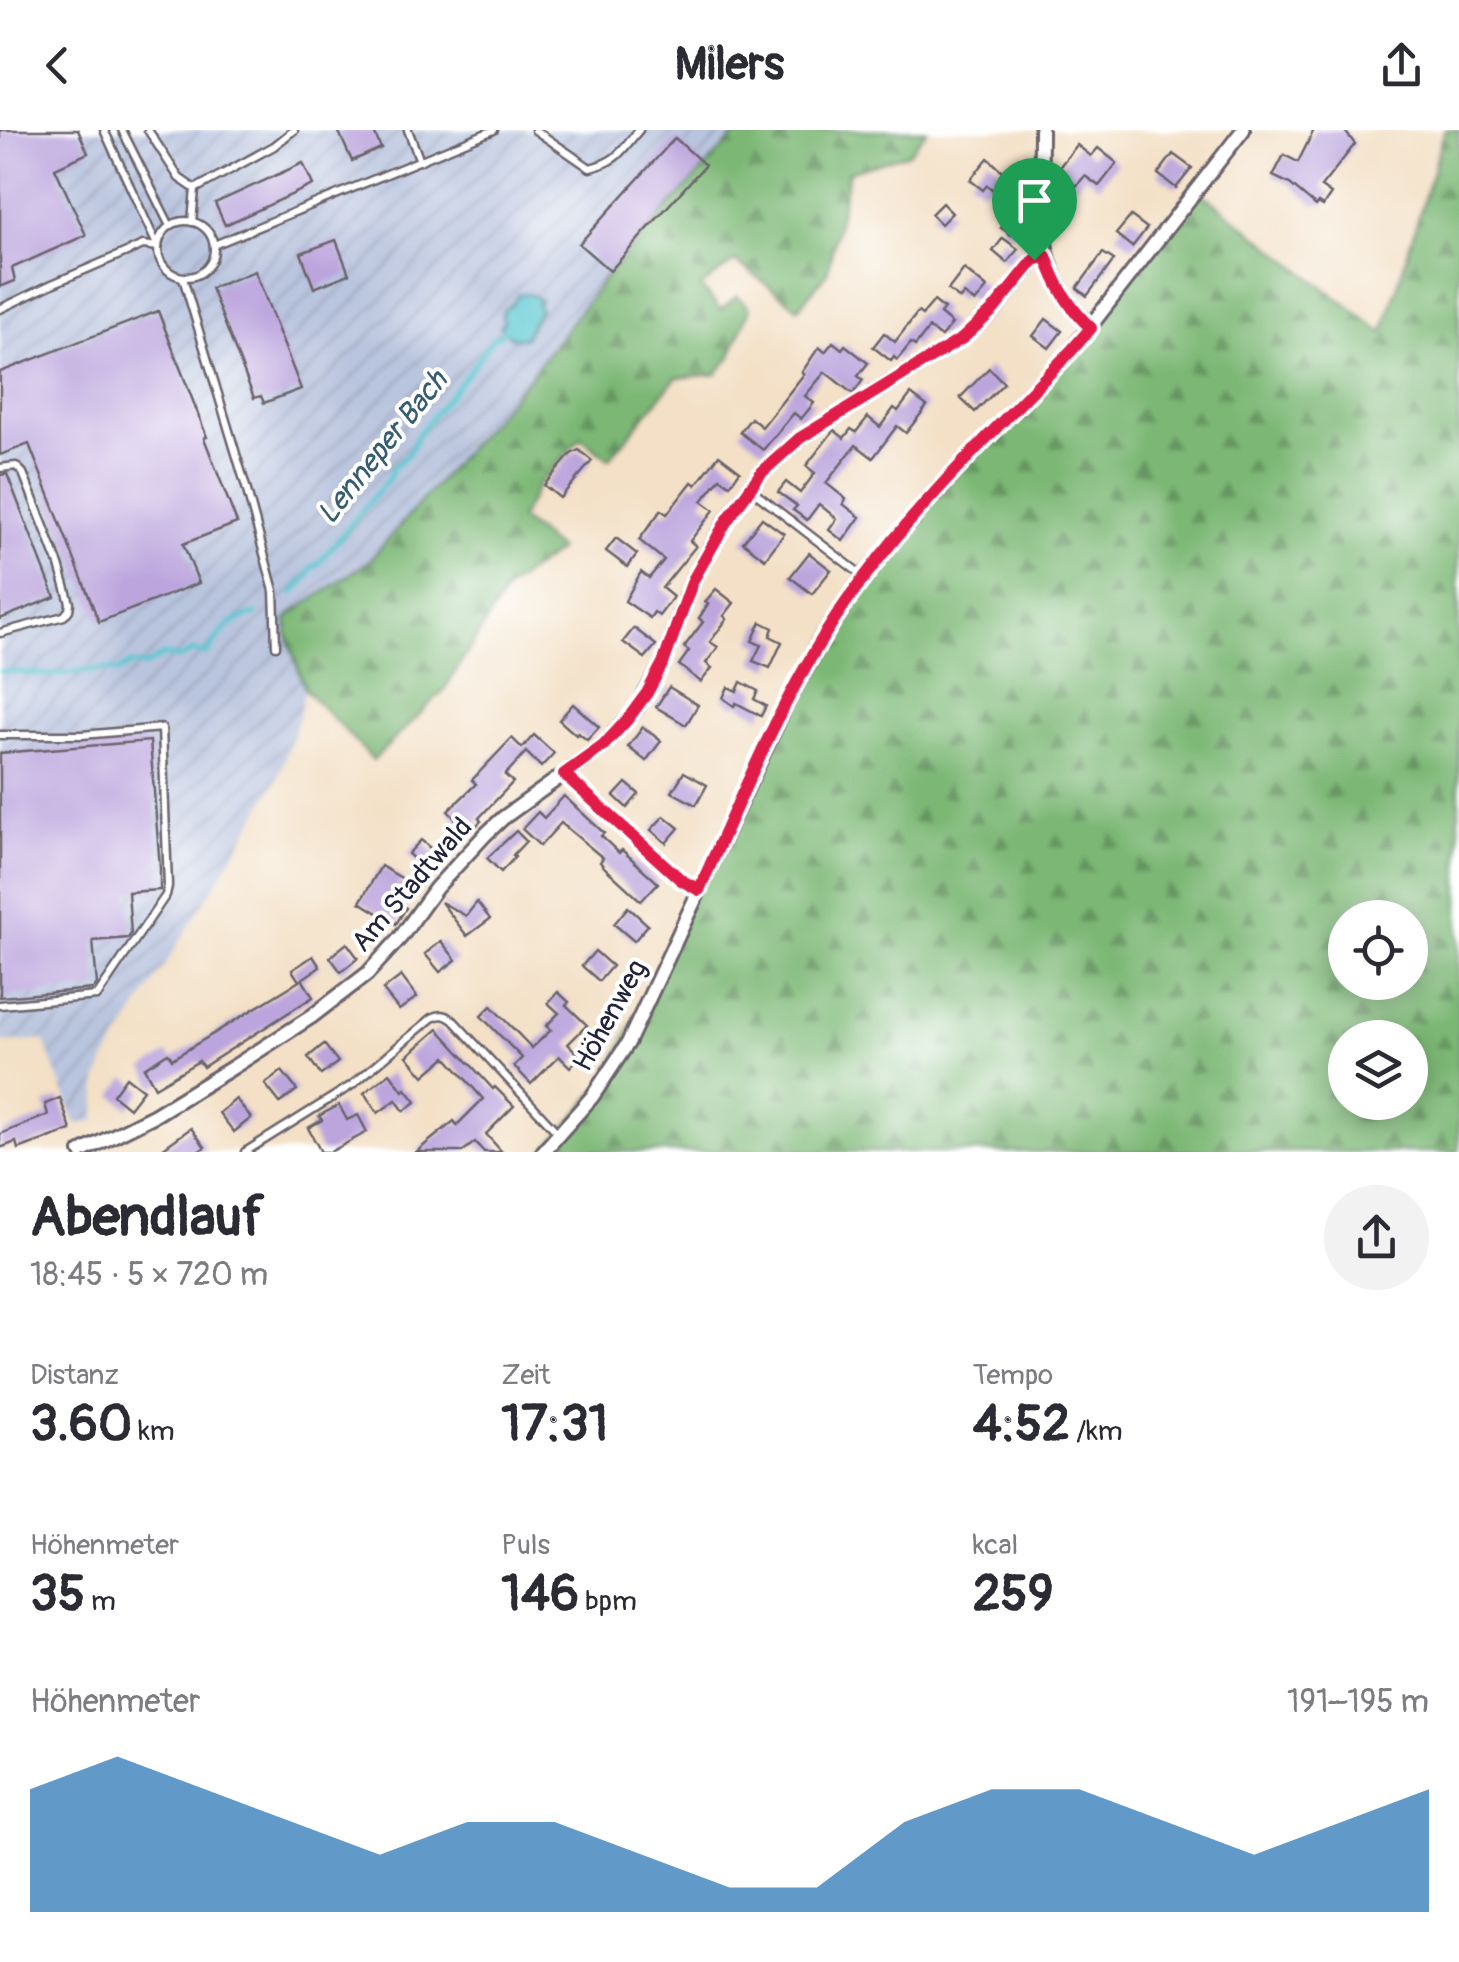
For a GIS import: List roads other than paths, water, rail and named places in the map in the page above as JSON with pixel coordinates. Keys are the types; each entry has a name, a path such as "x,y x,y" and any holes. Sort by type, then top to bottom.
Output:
{"street":[{"path":"1052,130 1042,131 1042,226 1046,256 1065,297 1091,328"},
{"name":"Höhenweg","path":"543,1152 592,1097 628,1043 788,700 864,576 936,491 1091,328 1244,130"},
{"name":"Am Stadtwald","path":"81,1152 155,1115 332,1002 367,974 436,888 485,835 603,746 627,720 664,661 693,580 726,522 775,458 800,438 963,338 994,309 1034,260 1046,256"}],"lane":[{"path":"104,130 158,248"},
{"path":"122,130 170,226"},
{"path":"148,130 179,178 195,189"},
{"path":"195,189 274,146 294,130"},
{"path":"408,130 420,161"},
{"path":"214,245 494,130"},
{"path":"534,130 590,168 608,164 639,130"},
{"path":"192,222 195,189"},
{"path":"192,222 207,230 214,245 207,269 182,278 164,268 158,248 161,235 170,226 192,222"},
{"path":"0,309 143,245 158,248"},
{"path":"182,278 274,591 276,646"},
{"path":"0,468 16,466 23,473 70,603 64,616 0,633"},
{"path":"749,489 864,576"},
{"path":"0,736 82,735 162,728 168,886 166,895 97,996 0,1005"},
{"path":"564,774 681,880 699,890"},
{"path":"245,1152 352,1086 440,1014 453,1020 560,1135"}],"water":[{"path":"518,294 540,300 540,309 524,338 512,338 501,326 502,317 503,310"}],"waterway":[{"name":"Lenneper Bach","path":"293,593 390,477 420,431 494,337 505,330"},
{"name":"Lenneper Bach","path":"0,671 50,675 106,669 116,672 132,664 148,664 163,655 180,658 192,651 206,654 231,624 256,614"}]}
